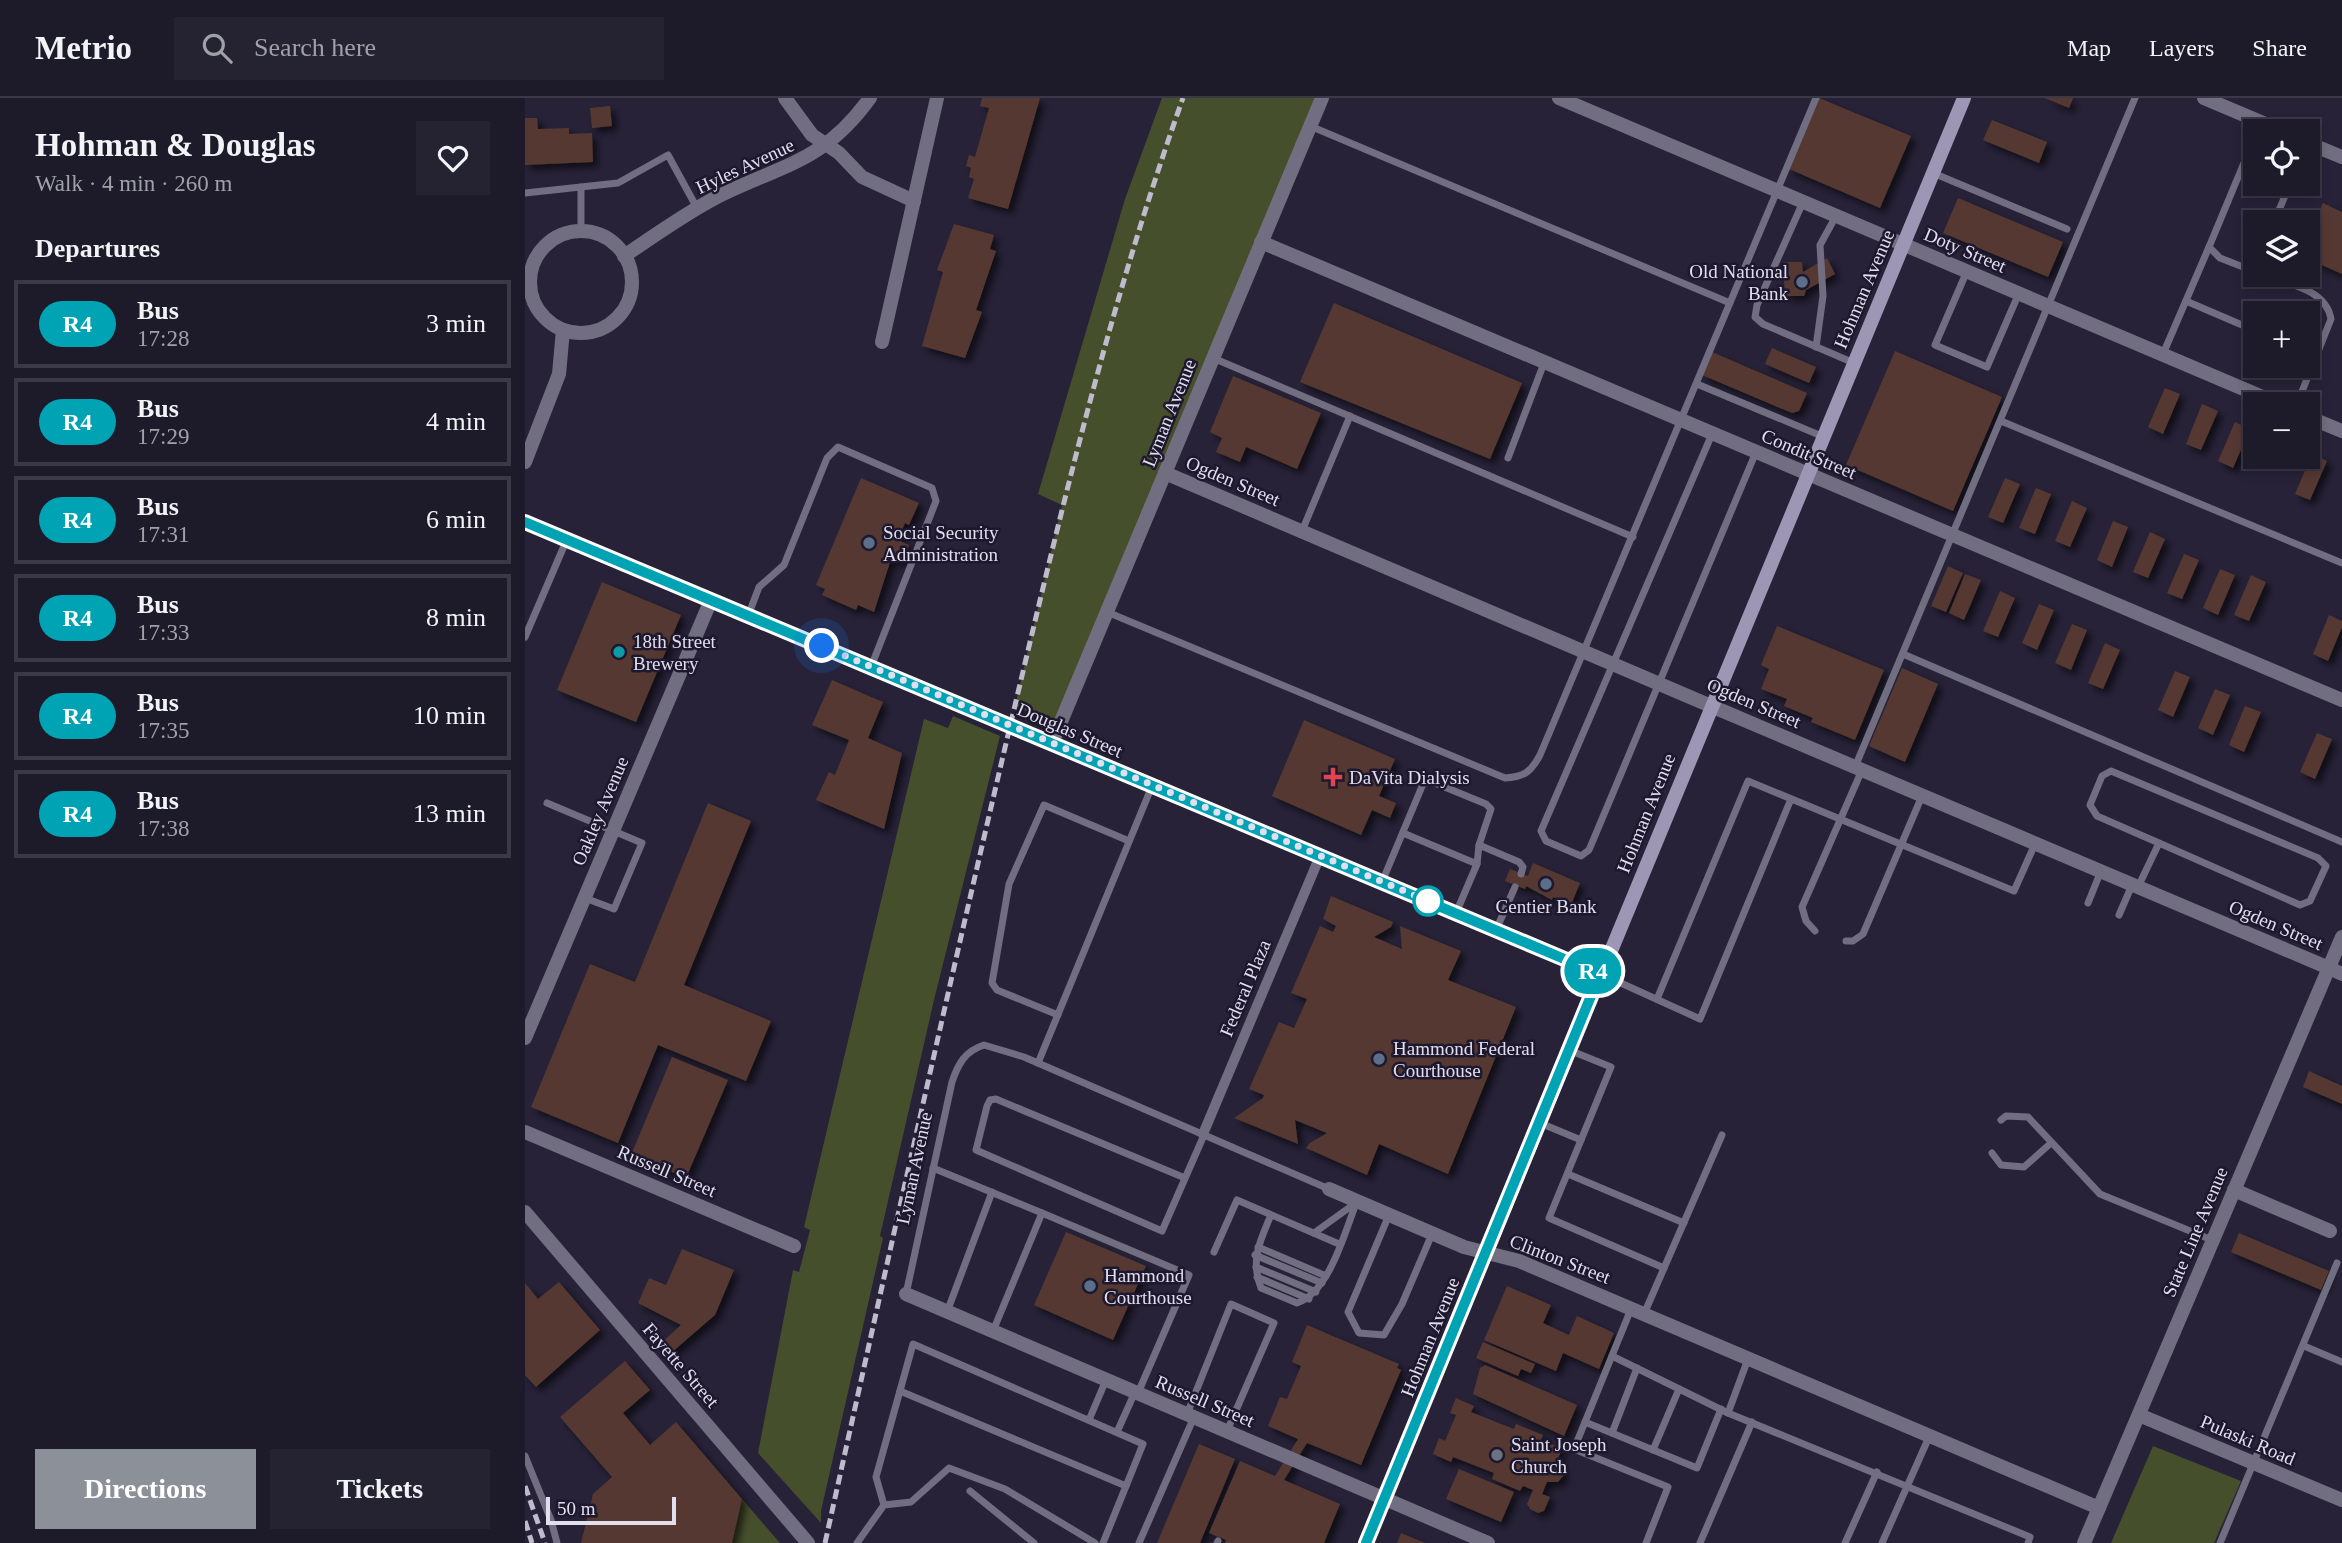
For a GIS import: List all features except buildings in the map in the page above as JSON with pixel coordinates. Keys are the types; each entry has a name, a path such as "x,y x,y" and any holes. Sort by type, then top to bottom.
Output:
{"main road":[{"name":"Hohman Avenue","path":"1366,1543 1964,98"}],"street":[{"path":"785,98 812,135 874,185 914,201"},
{"name":"Hyles Avenue","path":"624,256 697,209 800,162 828,146 870,98"},
{"path":"882,342 937,98"},
{"name":"Lyman Avenue","path":"1052,743 1321,98"},
{"name":"Doty Street","path":"1559,98 2251,392"},
{"path":"2204,98 2243,120"},
{"path":"2320,148 2342,157"},
{"path":"581,231 598,234 613,243 624,256 630,270 632,286 620,315 608,326 594,332 563,330 548,322 537,310 531,295 529,261 552,240 581,231"},
{"name":"Condit Street","path":"1261,242 2342,700"},
{"path":"525,462 559,374 563,330"},
{"path":"2320,422 2342,431"},
{"name":"Ogden Street","path":"1165,473 2335,971"},
{"name":"Douglas Street","path":"525,522 1600,974"},
{"name":"Oakley Avenue","path":"525,1038 711,600"},
{"name":"Federal Plaza","path":"1203,1134 1321,856"},
{"name":"State Line Avenue","path":"2084,1543 2234,1190 2335,971 2342,937"},
{"name":"Russell Street","path":"525,1132 794,1246"},
{"name":"Clinton Street","path":"1329,1189 1432,1233 1519,1261 2099,1508"},
{"path":"2234,1190 2330,1231"},
{"name":"Fayette Street","path":"525,1212 808,1543"},
{"name":"Russell Street","path":"906,1294 1488,1543"},
{"name":"Pulaski Road","path":"2139,1415 2342,1500"}],"lane":[{"path":"1107,612 1505,778 1525,775 1533,768 1585,652 1816,98"},
{"path":"1815,931 1806,921 1802,907 1840,819 1903,654 2135,98"},
{"path":"1310,126 1730,303"},
{"path":"525,193 618,183 668,156 697,209"},
{"path":"2163,355 2243,166"},
{"path":"1933,173 2067,229"},
{"path":"581,187 581,231"},
{"path":"1803,202 1757,305 1755,317 1763,324 1854,363"},
{"path":"1816,347 1823,296 1821,245 1836,216"},
{"path":"2209,247 2220,258 2243,265"},
{"path":"1967,271 1935,345 1987,367 2019,293"},
{"path":"2295,287 2321,297 2329,307 2331,319 2320,340"},
{"path":"2186,301 2243,325"},
{"path":"1213,358 1633,537"},
{"path":"1508,458 1545,362"},
{"path":"1697,384 1824,437"},
{"path":"1301,531 1350,416"},
{"path":"2001,421 2342,563"},
{"path":"1712,433 1541,831 1546,841 1581,856 1590,850 1756,453"},
{"path":"748,616 759,587 783,565 827,458 838,447 932,488 936,501 871,667"},
{"path":"525,637 567,539"},
{"path":"1903,654 2342,842"},
{"path":"2111,771 2318,858 2326,866 2310,901 2300,905 2159,843 2097,816 2090,805 2102,776 2111,771"},
{"path":"1382,882 1423,785 1430,781 1486,804 1491,809 1479,845 1477,864 1456,913"},
{"path":"1657,999 1748,781 2014,891 2035,844"},
{"path":"1038,1063 1152,786"},
{"path":"1846,941 1853,941 1863,934 1922,796"},
{"path":"1600,974 1700,1018 1791,799"},
{"path":"547,803 642,843 614,909 585,897"},
{"path":"1058,1015 997,989 992,983 1009,884 1044,805 1129,841"},
{"path":"1403,833 1477,864"},
{"path":"2119,915 2159,843"},
{"path":"1479,845 1520,862 1523,867 1521,874"},
{"path":"2088,903 2101,871"},
{"path":"1496,930 1515,887"},
{"name":"Clinton Street","path":"967,1054 984,1045 995,1046 1329,1189"},
{"path":"1569,1050 1611,1067 1549,1219 1664,1268"},
{"name":"Lyman Avenue","path":"906,1294 952,1082 958,1065 967,1054"},
{"path":"1185,1178 996,1099 987,1106 975,1150 1162,1231 1185,1178 1203,1134"},
{"path":"2001,1120 2006,1116 2028,1117 2100,1194 2213,1240"},
{"path":"1539,1122 1581,1140"},
{"path":"1646,1543 1668,1487 1574,1449 1612,1356 1664,1268 1722,1136"},
{"path":"1992,1153 2001,1165 2024,1167 2051,1143"},
{"path":"933,1168 1189,1275 1117,1432"},
{"path":"1567,1174 1683,1223"},
{"path":"947,1312 992,1192"},
{"path":"1214,1252 1237,1200 1339,1244"},
{"path":"1314,1233 1357,1201"},
{"path":"1271,1215 1256,1251 1257,1277 1309,1299 1324,1280 1357,1201"},
{"path":"993,1331 1042,1213"},
{"path":"1389,1215 1348,1312 1359,1333 1384,1335 1402,1304 1432,1233"},
{"path":"1256,1251 1324,1280"},
{"path":"2220,1543 2337,1263"},
{"path":"1256,1267 1316,1292"},
{"path":"1139,1543 1231,1304 1274,1323 1227,1431"},
{"path":"884,1505 876,1477 913,1344 1143,1444 1103,1543"},
{"path":"2304,1346 2342,1362"},
{"path":"1612,1356 1724,1411 1909,1485 2029,1540"},
{"path":"1585,1422 1697,1468 1748,1359"},
{"path":"1612,1433 1637,1368"},
{"path":"1089,1420 1106,1380"},
{"path":"1653,1450 1679,1389"},
{"path":"900,1391 1126,1486"},
{"path":"1700,1543 1752,1422"},
{"path":"1882,1543 1929,1437"},
{"path":"525,1456 551,1520 557,1543"},
{"path":"857,1543 884,1505 911,1502 949,1468 1005,1489 1095,1543"},
{"path":"1845,1543 1877,1472"},
{"path":"970,1491 1032,1542"}],"green space":[{"path":"1162,98 1319,98 1059,725 1015,706 1062,505 1038,494 1125,199"},
{"path":"953,716 1000,736 934,1000 880,1236 883,1238 821,1511 821,1523 758,1453 793,1270 799,1272 810,1230 804,1227 924,719 948,728"},
{"path":"2153,1446 2241,1481 2214,1543 2111,1543"},
{"path":"742,1499 780,1543 732,1543"}],"railway":[{"path":"825,1543 940,1027 1050,561 1110,329 1183,98"},
{"path":"525,1486 545,1543"},
{"path":"525,1521 532,1543"}],"bus line":[{"name":"R4","path":"525,522 1600,974 1366,1543"}],"place":[{"name":"Old National Bank","path":"1802,282"},
{"name":"Social Security Administration","path":"869,543"},
{"name":"18th Street Brewery","path":"619,652"},
{"name":"DaVita Dialysis","path":"1333,777"},
{"name":"Centier Bank","path":"1546,884"},
{"name":"Hammond Federal Courthouse","path":"1379,1059"},
{"name":"Hammond Courthouse","path":"1090,1286"},
{"name":"Saint Joseph Church","path":"1497,1455"}],"route":[{"path":"822,646 1428,901"}]}
